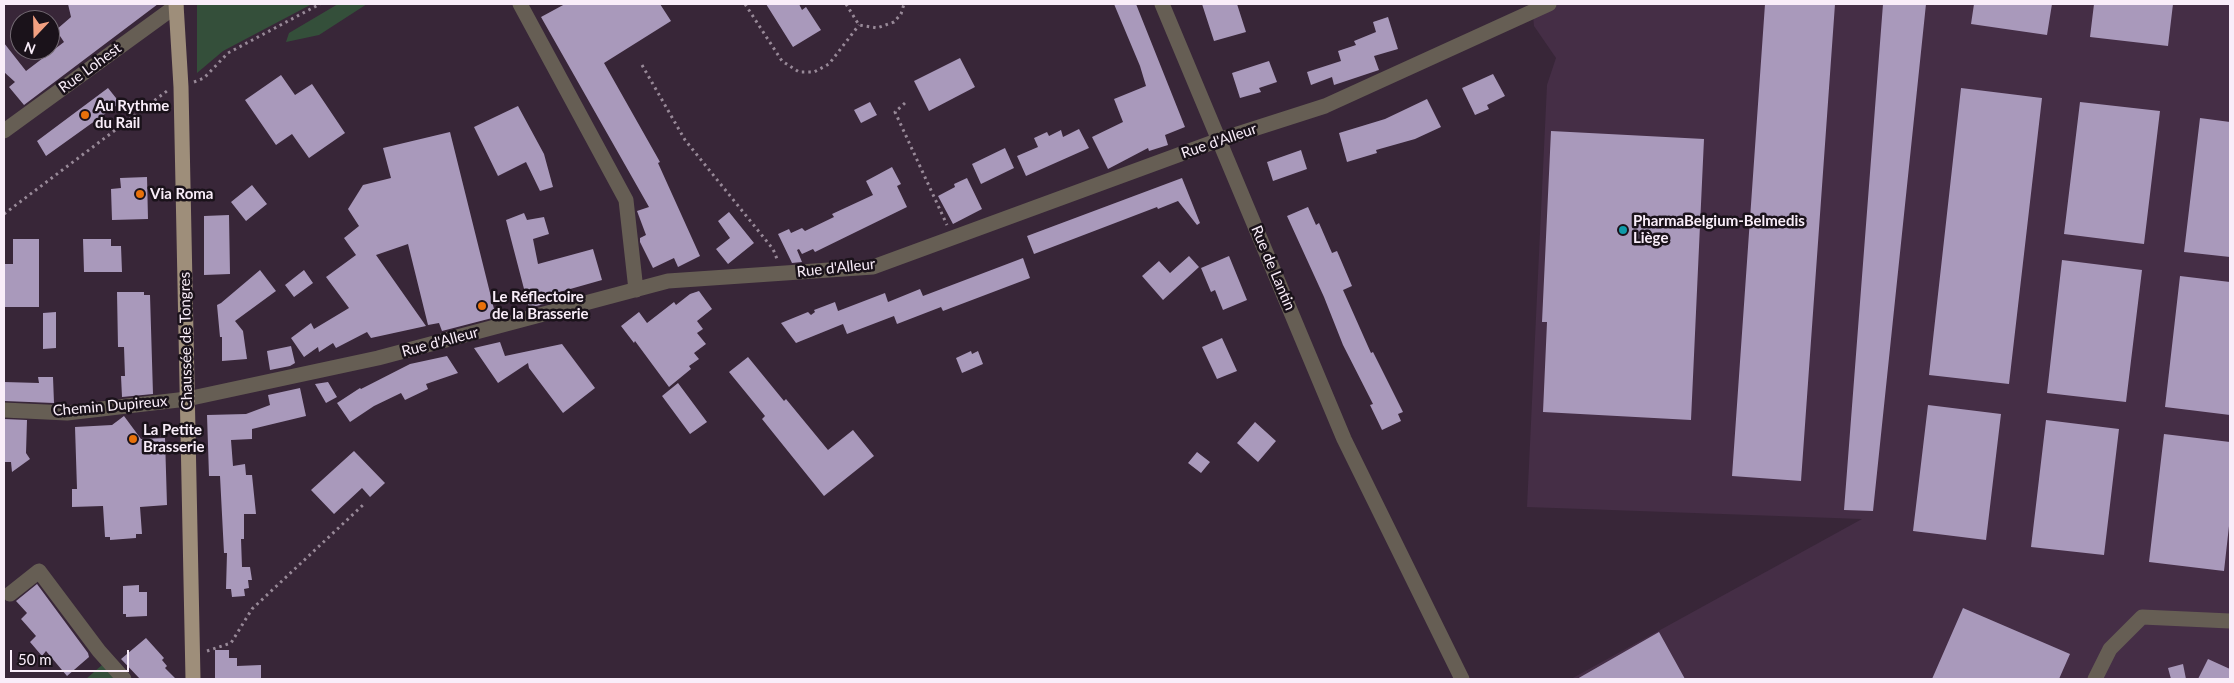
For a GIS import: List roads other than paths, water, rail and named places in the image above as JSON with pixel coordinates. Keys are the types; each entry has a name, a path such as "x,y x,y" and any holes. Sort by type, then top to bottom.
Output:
{"main road":[{"name":"Chaussée de Tongres","path":"176,5 181,87 193,679"}],"street":[{"path":"520,4 626,200 636,290"},
{"name":"Rue de Lantin","path":"1162,4 1344,439 1387,530 1462,679"},
{"name":"Rue d'Alleur","path":"187,399 378,358 668,281 873,266 1220,140 1325,106 1550,4"},
{"name":"Rue Lohest","path":"6,123 176,5"},
{"name":"Chemin Dupireux","path":"4,410 67,413 187,399"},
{"path":"10,594 38,572 99,651 124,679"},
{"path":"2095,679 2110,649 2142,617 2230,621"}],"place":[{"name":"Au Rythme du Rail","path":"85,115"},
{"name":"Via Roma","path":"140,194"},
{"name":"PharmaBelgium-Belmedis Liège","path":"1623,230"},
{"name":"Le Réflectoire de la Brasserie","path":"482,306"},
{"name":"La Petite Brasserie","path":"133,439"}]}
